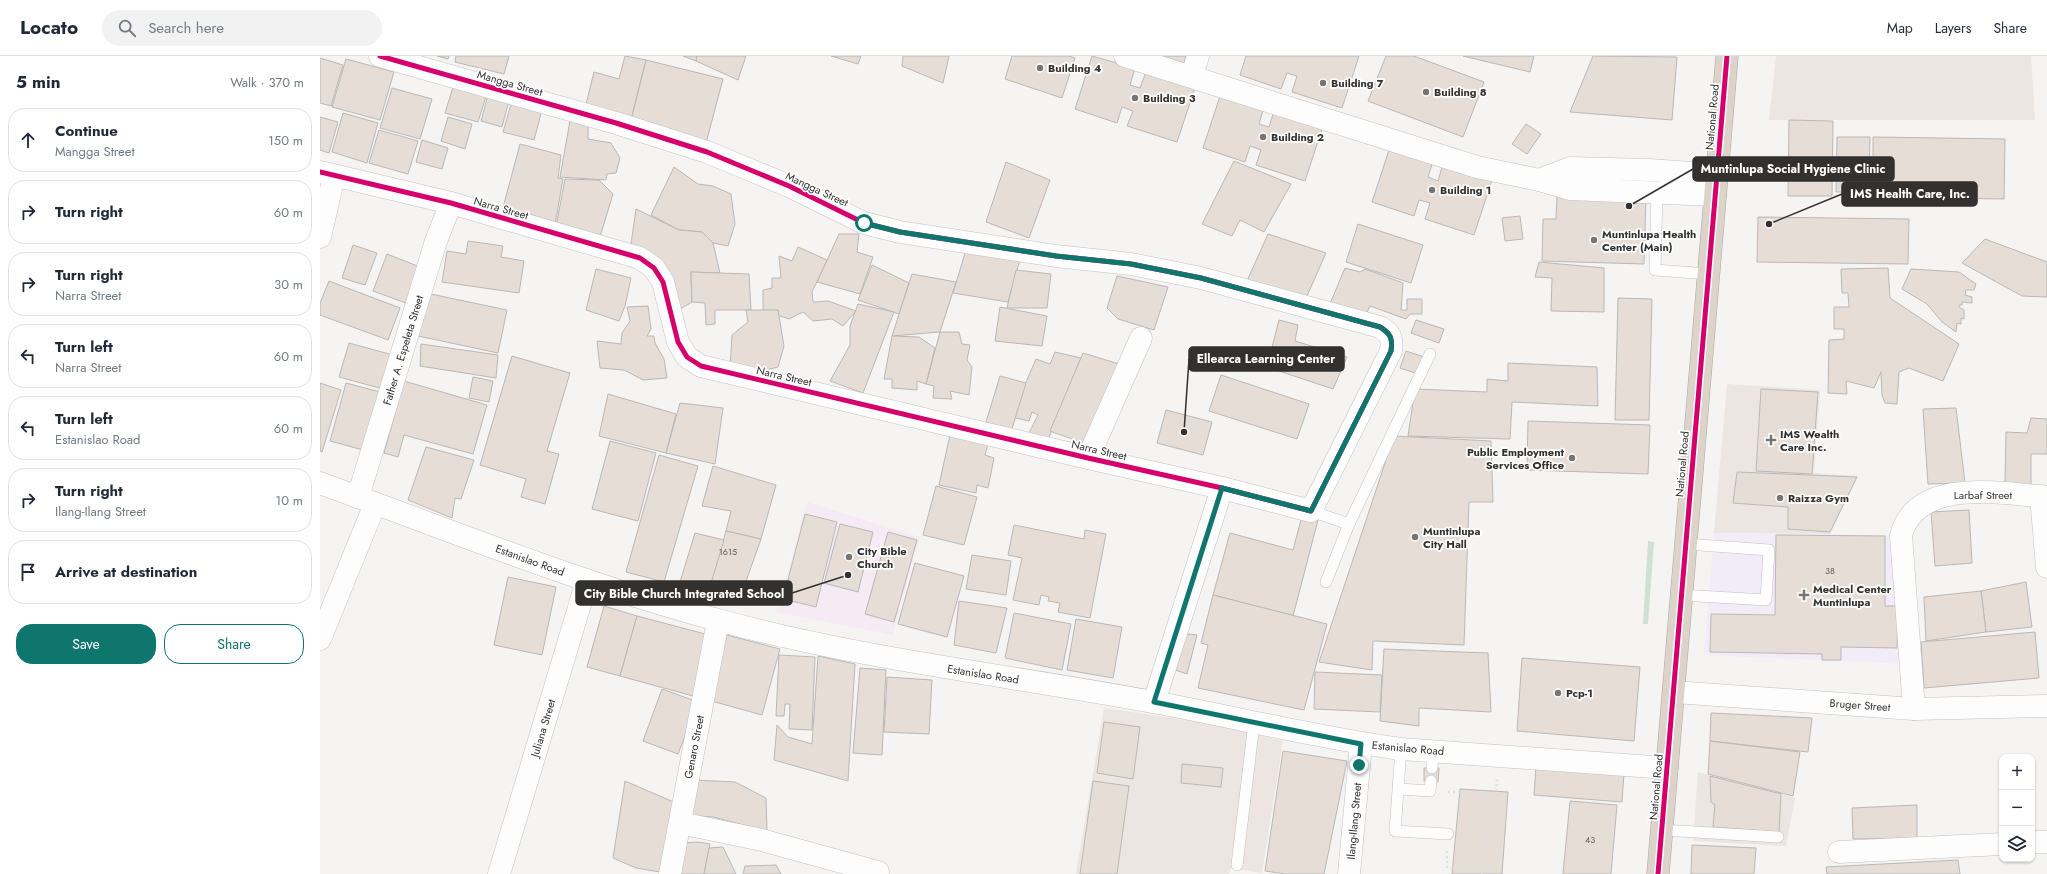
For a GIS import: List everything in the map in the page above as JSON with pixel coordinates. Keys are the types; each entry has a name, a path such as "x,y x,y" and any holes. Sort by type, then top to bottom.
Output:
{"highway":[{"name":"National Road","path":"1658,874 1727,56"}],"street":[{"name":"Mangga Street","path":"380,56 616,123 707,152 789,186 864,223 900,232 1056,256 1131,264 1201,278 1380,327 1387,331 1392,338 1391,351 1311,511"},
{"path":"1125,56 1195,66 1477,167 1539,180 1570,190 1657,192 1716,185"},
{"path":"1539,180 1570,168 1650,170 1716,185"},
{"path":"320,237 327,174"},
{"name":"Narra Street","path":"327,174 451,203 640,258 654,268 664,282 678,342 687,357 701,366 1088,458 1222,488 1311,511"},
{"name":"Father A. Espeleta Street","path":"320,639 367,500 436,241 451,203"},
{"path":"1088,458 1141,338"},
{"name":"Estanislao Road","path":"320,483 587,581 718,621 871,656 1154,702 1361,744 1401,749 1432,759 1499,755 1667,768"},
{"path":"1154,702 1222,488"},
{"name":"Larbaf Street","path":"1914,709 1901,535 1904,524 1922,505 1934,498 1951,494 1968,493 2044,496"},
{"path":"2044,496 2047,567"},
{"name":"Juliana Street","path":"499,874 587,581"},
{"name":"Genaro Street","path":"670,874 718,621"},
{"name":"Bruger Street","path":"1674,692 1914,709 2047,706"},
{"name":"Ilang-Ilang Street","path":"1349,874 1361,744"},
{"path":"680,823 762,840 878,872"},
{"path":"2035,842 2047,842"},
{"path":"1839,852 1999,844"}],"lane":[{"path":"1657,192 1655,270 1709,274"},
{"path":"1326,582 1349,524 1430,354"},
{"path":"1311,511 1349,524"},
{"path":"1681,595 1766,600 1769,550 1686,544"},
{"path":"1237,865 1254,723"},
{"path":"1401,749 1396,831 1448,834"},
{"path":"1399,788 1430,790 1431,781"},
{"path":"1662,830 1778,837"}],"path":[{"path":"1448,834 1446,867 1482,873 1486,794 1496,796 1499,755"}],"shaded area":[{"path":"1776,56 2031,56 2035,120 1769,120"},
{"path":"1727,384 1820,390 1814,473 1858,476 1830,534 1714,533"},
{"path":"807,502 920,537 893,635 776,612"},
{"name":"Medical Center Muntinlupa","path":"1714,533 1897,535 1904,664 1704,655"},
{"path":"1104,708 1201,722 1283,741 1262,873 1231,868 1229,874 1076,874"},
{"path":"1698,772 1795,798 1786,846 1693,841"}],"green space":[{"path":"1648,541 1654,542 1648,624 1643,624"}],"building":[{"path":"437,56 449,56 448,59"},
{"path":"456,56 509,56 504,74 455,62"},
{"path":"625,56 646,60 631,120 585,108 594,72 619,79"},
{"path":"683,56 697,56 696,61"},
{"path":"697,56 746,56 738,80 696,61"},
{"path":"831,56 861,56 858,64"},
{"path":"903,56 949,56 943,83 902,66"},
{"name":"Building 4","path":"1012,56 1069,56 1075,58 1062,98 1005,79"},
{"name":"Building 3","path":"1092,56 1135,68 1130,85 1140,88 1146,72 1195,88 1177,142 1127,126 1133,111 1122,107 1117,123 1075,109"},
{"path":"1162,56 1186,56 1184,63"},
{"name":"Building 7","path":"1246,56 1359,56 1342,108 1292,92 1297,76 1287,73 1281,89 1240,75"},
{"name":"Building 8","path":"1386,56 1414,56 1484,82 1463,137 1368,101"},
{"path":"1463,56 1534,56 1530,72"},
{"path":"1593,56 1677,57 1672,120 1570,112"},
{"path":"320,58 343,65 331,106 320,103"},
{"path":"346,59 394,72 380,120 332,107"},
{"path":"646,60 723,79 706,143 631,120"},
{"path":"454,84 487,93 478,122 445,113"},
{"path":"392,88 432,99 420,139 380,128"},
{"path":"489,91 510,97 502,127 481,121"},
{"name":"Building 2","path":"1221,93 1264,107 1259,124 1269,127 1274,111 1323,126 1305,181 1256,165 1261,150 1250,146 1245,162 1203,148"},
{"path":"512,101 542,110 534,140 503,132"},
{"path":"343,113 378,123 367,163 332,152"},
{"path":"320,117 338,122 329,153 320,150"},
{"path":"448,117 472,124 465,149 441,141"},
{"path":"1789,120 1833,121 1832,196 1788,196"},
{"path":"570,121 588,123 588,139 611,143 620,158 616,173 607,174 606,180 560,177"},
{"path":"1526,124 1541,134 1527,154 1512,144"},
{"path":"379,130 418,141 408,174 369,163"},
{"path":"1837,137 1870,137 1869,192 1836,192"},
{"path":"1873,137 2005,139 2004,199 1873,197"},
{"path":"422,140 448,148 442,169 416,162"},
{"path":"520,144 561,155 558,178 563,179 554,230 501,215"},
{"name":"Building 1","path":"1390,147 1433,161 1428,177 1438,181 1443,164 1492,180 1474,235 1425,219 1430,203 1419,200 1414,216 1372,202"},
{"path":"1234,161 1291,184 1264,232 1240,220 1232,236 1202,224"},
{"path":"1006,162 1050,180 1029,238 986,222"},
{"path":"674,167 698,184 713,186 731,194 735,224 728,246 713,243 702,232 679,230 651,215"},
{"path":"565,179 599,180 613,194 599,240 555,232"},
{"name":"Muntinlupa Health Center (Main)","path":"1557,195 1646,197 1644,264 1542,261 1543,219 1556,219"},
{"path":"636,209 679,230 702,232 713,243 720,273 691,272 692,302 677,311 631,244"},
{"path":"1520,216 1523,239 1505,241 1502,218"},
{"path":"1758,217 1909,219 1908,264 1757,262"},
{"path":"1358,224 1423,245 1411,283 1346,262"},
{"path":"839,234 859,234 857,252 873,257 860,294 817,282"},
{"path":"1268,234 1326,253 1303,305 1247,281"},
{"path":"1985,239 2047,262 2047,297 2022,296 1962,263"},
{"path":"468,241 503,246 501,257 524,261 519,293 442,282 447,251 466,254"},
{"path":"353,245 377,253 365,285 342,278"},
{"path":"798,247 827,260 812,292 813,302 828,301 856,311 843,326 832,319 813,321 803,312 789,319 763,310 763,290 772,288 772,278 781,278 779,256 792,261"},
{"path":"966,250 1020,260 1008,302 953,293"},
{"path":"387,254 420,267 406,303 373,291"},
{"path":"1539,262 1604,268 1604,312 1551,311 1552,278 1535,277"},
{"path":"872,265 909,283 899,314 858,300"},
{"path":"1345,268 1360,272 1365,269 1403,283 1401,310 1407,310 1407,299 1422,299 1422,314 1410,314 1406,319 1370,306 1363,321 1327,311"},
{"path":"1888,268 1890,298 1959,344 1943,381 1909,368 1899,372 1897,404 1885,403 1882,395 1881,372 1874,388 1846,381 1847,394 1828,393 1829,340 1844,339 1844,329 1834,329 1834,307 1849,307 1848,293 1842,293 1841,269"},
{"path":"596,269 631,278 625,306 619,321 586,310"},
{"path":"1911,269 1959,272 1976,284 1974,290 1966,290 1965,295 1972,297 1972,303 1962,302 1962,305 1959,305 1959,307 1964,310 1964,319 1961,318 1961,324 1957,323 1956,332 1942,322 1927,304 1902,289"},
{"path":"1016,270 1051,274 1047,308 1007,308"},
{"path":"691,272 749,274 751,310 715,310 715,324 706,325 705,303 692,302"},
{"path":"912,274 956,282 940,332 892,336"},
{"path":"1117,276 1168,287 1154,330 1118,319 1107,308"},
{"path":"329,281 400,308 388,340 320,315 320,303"},
{"path":"426,293 507,310 498,353 418,336"},
{"path":"1618,298 1652,299 1649,420 1615,420"},
{"path":"858,304 894,312 863,393 830,381 850,345 850,326"},
{"path":"648,306 651,329 647,336 654,336 655,343 664,359 667,378 643,380 624,370 600,368 597,341 621,344 622,333 630,321 627,307"},
{"path":"1000,307 1047,316 1042,346 995,341"},
{"path":"746,310 778,310 784,346 778,367 742,376 730,369 732,335 748,322"},
{"path":"1279,320 1298,325 1295,341 1347,357 1333,389 1267,367"},
{"path":"1416,320 1444,329 1439,343 1411,333"},
{"path":"940,332 959,332 962,344 970,345 967,360 972,367 969,395 950,391 952,399 933,398 934,386 926,384"},
{"path":"892,336 919,337 935,348 926,384 917,381 917,390 892,388 892,379 884,379"},
{"path":"349,343 393,355 383,389 339,377"},
{"path":"421,344 498,355 496,378 420,366"},
{"path":"1406,351 1424,357 1418,374 1400,368"},
{"path":"1055,352 1081,358 1048,440 1029,433 1038,415 1032,412 1029,421 1011,417 1036,359 1050,364"},
{"path":"1083,353 1119,364 1083,443 1050,431"},
{"path":"512,356 570,373 547,451 559,454 545,504 521,497 526,479 480,465"},
{"path":"1508,363 1597,367 1598,406 1512,402 1510,439 1408,436 1415,389 1487,392 1487,379 1508,381"},
{"path":"1221,375 1309,404 1297,439 1209,411"},
{"path":"1000,376 1026,383 1011,432 986,422"},
{"path":"473,377 493,381 489,402 469,398"},
{"path":"404,381 487,405 473,454 404,435 398,457 384,453"},
{"path":"320,383 341,390 322,452 320,451"},
{"path":"346,383 384,393 367,451 330,441"},
{"path":"1761,389 1818,392 1812,474 1756,471"},
{"path":"608,394 676,414 666,453 599,436"},
{"path":"680,403 723,408 715,464 666,453"},
{"path":"1956,408 1965,483 1928,484 1923,409"},
{"path":"1166,410 1212,422 1203,455 1157,443"},
{"path":"2031,418 2047,419 2047,454 2031,454 2031,488 2005,483 2006,432 2027,433"},
{"path":"1528,421 1650,425 1648,474 1527,470"},
{"path":"950,435 988,444 985,455 994,458 988,488 977,485 976,493 939,485"},
{"name":"Muntinlupa City Hall","path":"1394,436 1491,441 1493,502 1469,502 1464,645 1373,641 1372,670 1319,662"},
{"path":"610,441 656,453 638,521 592,509"},
{"path":"426,447 474,460 461,499 455,498 452,518 408,500"},
{"path":"659,455 698,466 664,582 626,572"},
{"path":"713,466 776,485 761,539 726,531 731,511 702,506"},
{"path":"1737,472 1857,477 1830,532 1788,529 1788,507 1733,503"},
{"path":"936,486 977,497 964,545 923,535"},
{"path":"1969,510 1972,563 1935,566 1931,512"},
{"path":"805,514 837,522 816,607 783,599"},
{"path":"1302,516 1318,520 1293,616 1213,595 1230,533 1293,550"},
{"name":"City Bible Church","path":"840,524 873,532 858,592 824,583"},
{"path":"1014,525 1084,539 1085,530 1106,534 1090,618 1058,612 1060,603 1048,601 1049,597 1041,595 1039,605 1013,600 1022,558 1008,555"},
{"path":"726,531 761,539 739,601 708,593"},
{"path":"888,532 917,540 894,622 865,614"},
{"path":"695,533 724,540 708,593 680,582"},
{"name":"Medical Center Muntinlupa","path":"1776,535 1885,536 1885,606 1898,606 1897,648 1841,647 1841,660 1822,660 1822,654 1710,652 1711,614 1775,615"},
{"path":"972,555 1011,561 1006,595 966,589"},
{"path":"915,563 964,576 947,637 898,624"},
{"path":"508,577 556,587 542,655 494,645"},
{"path":"2026,582 2032,627 1986,632 1981,591"},
{"path":"1981,591 1986,632 1926,641 1924,597"},
{"path":"1213,595 1327,624 1304,710 1198,688 1208,645 1201,643"},
{"path":"959,601 1007,608 996,653 954,645"},
{"path":"604,606 637,616 620,676 587,667"},
{"path":"1014,613 1071,624 1062,670 1005,658"},
{"path":"637,616 709,635 693,696 620,676"},
{"path":"1076,619 1122,627 1113,678 1067,670"},
{"path":"2035,632 2039,678 1924,688 1921,642"},
{"path":"1180,633 1197,635 1187,674 1172,669"},
{"path":"727,635 780,649 762,715 708,700"},
{"path":"1384,649 1488,653 1491,712 1419,708 1419,726 1380,721"},
{"path":"779,655 815,657 812,730 789,729 790,704 785,704 784,716 776,716"},
{"path":"818,656 855,664 848,781 774,760 777,725 788,737 812,744"},
{"path":"1522,658 1640,667 1634,741 1517,731"},
{"path":"860,668 886,670 882,755 853,753"},
{"path":"1315,672 1382,675 1380,712 1314,709"},
{"path":"887,677 932,680 929,734 884,732"},
{"path":"662,689 698,702 678,754 643,741"},
{"path":"1711,713 1812,718 1808,752 1710,741"},
{"path":"1104,722 1140,727 1133,779 1097,773"},
{"path":"1710,741 1800,752 1793,796 1708,774"},
{"path":"1283,751 1347,761 1324,874 1286,874 1265,871"},
{"path":"1182,764 1223,768 1221,787 1181,783"},
{"path":"1536,766 1624,773 1622,802 1534,795"},
{"path":"1424,768 1439,768 1438,782 1424,781"},
{"path":"1710,776 1781,794 1779,832 1713,827 1715,805 1711,802"},
{"path":"694,780 735,782 766,798 767,831 713,817 688,816"},
{"path":"625,781 676,803 666,873 636,868 613,858"},
{"path":"1093,781 1129,786 1117,874 1080,874"},
{"path":"1460,789 1508,792 1502,874 1452,874"},
{"path":"1570,801 1617,805 1611,874 1563,874"},
{"path":"1917,805 1917,838 1853,839 1852,808"},
{"path":"698,842 710,844 704,874 677,874 682,843"},
{"path":"1692,845 1756,848 1754,874 1691,874"},
{"path":"723,847 736,874 704,874 709,848"},
{"path":"1958,860 1960,874 1827,874 1826,867"},
{"path":"776,865 781,874 743,874 745,866"}],"cycle path":[{"path":"320,172 451,203 640,258 654,268 663,282 678,342 687,357 701,366 1088,458 1222,488 1311,511 1391,351 1392,343 1390,336 1380,327 1201,278 1131,264 1056,256 900,232 864,223 789,186 707,152 616,123 380,56"},
{"path":"1658,874 1727,56"}],"place":[{"name":"Building 4","path":"1040,68"},
{"name":"Building 7","path":"1323,83"},
{"name":"Building 8","path":"1426,92"},
{"name":"Building 3","path":"1135,98"},
{"name":"Building 2","path":"1263,137"},
{"name":"Building 1","path":"1432,190"},
{"name":"Muntinlupa Social Hygiene Clinic","path":"1629,206"},
{"name":"IMS Health Care, Inc.","path":"1769,224"},
{"name":"Muntinlupa Health Center (Main)","path":"1594,240"},
{"name":"Ellearca Learning Center","path":"1184,432"},
{"name":"IMS Wealth Care Inc.","path":"1771,440"},
{"name":"Public Employment Services Office","path":"1572,458"},
{"name":"Raizza Gym","path":"1780,498"},
{"name":"Muntinlupa City Hall","path":"1415,537"},
{"name":"City Bible Church","path":"849,557"},
{"name":"City Bible Church Integrated School","path":"848,575"},
{"name":"Medical Center Muntinlupa","path":"1804,595"},
{"name":"Pcp-1","path":"1558,693"}],"route":[{"path":"864,223 900,232 1056,256 1131,264 1201,278 1380,327 1387,331 1392,338 1391,351 1311,511 1222,488 1154,702 1361,744 1359,765"}]}
